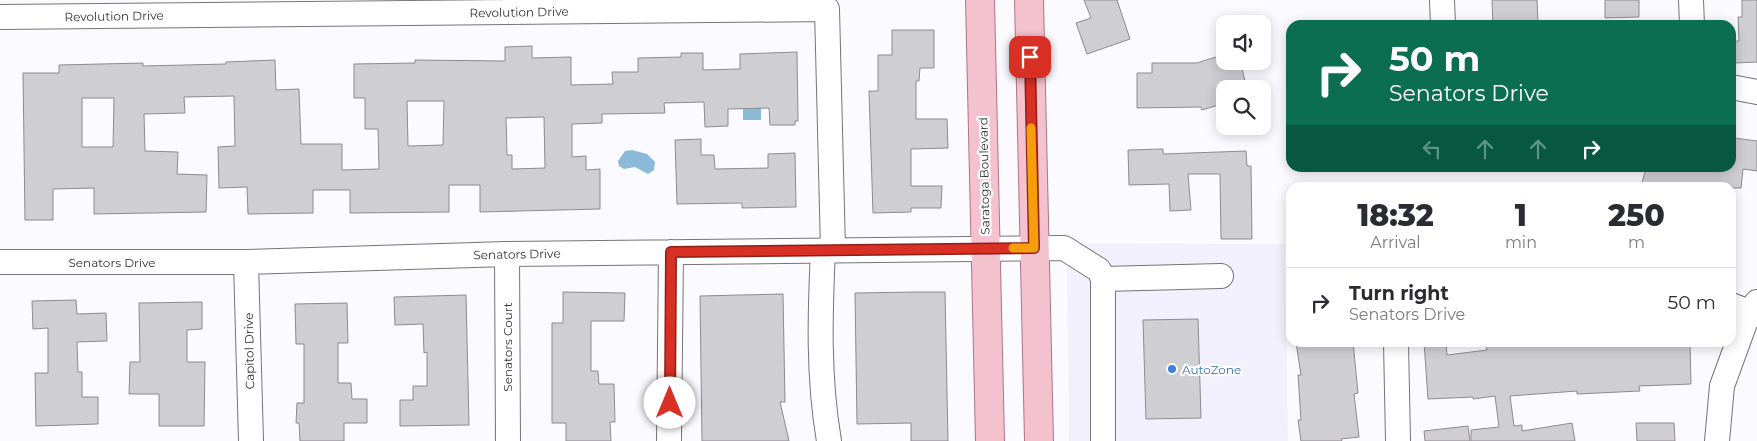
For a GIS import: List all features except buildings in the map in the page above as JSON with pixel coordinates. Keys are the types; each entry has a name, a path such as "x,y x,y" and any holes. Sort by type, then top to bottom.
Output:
{"main road":[{"name":"Saratoga Boulevard","path":"980,0 990,441"},
{"path":"1028,0 1039,441"}],"street":[{"path":"1442,0 1443,20"},
{"path":"1692,0 1692,20"},
{"name":"Revolution Drive","path":"0,18 827,9 828,250"},
{"path":"1736,88 1757,92"},
{"name":"Senators Drive","path":"0,262 246,262 507,254 1064,248 1098,270 1102,279"},
{"path":"828,250 820,338 825,416 829,441"},
{"path":"669,441 671,252"},
{"name":"Senators Court","path":"507,254 508,441"},
{"name":"Capitol Drive","path":"246,262 251,441"},
{"path":"1103,441 1102,279 1221,276"},
{"path":"1736,346 1749,308"},
{"path":"1396,347 1398,441"},
{"path":"1717,441 1722,386 1736,347"}],"shaded area":[{"path":"1067,243 1285,244 1288,441 1069,441"}],"water":[{"path":"743,97 755,108 761,108 761,120 743,120"},
{"path":"632,150 647,154 655,162 654,170 648,174 635,167 624,169 619,166 618,161 625,151"}],"slow traffic":[{"path":"1013,248 1034,248 1031,128"}],"place":[{"name":"AutoZone","path":"1172,369"}],"route":[{"path":"670,403 671,252 1034,248 1030,57"}]}
